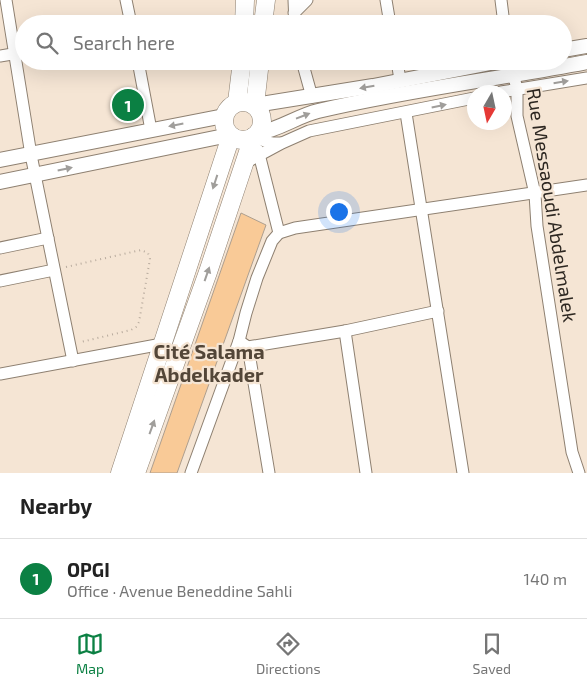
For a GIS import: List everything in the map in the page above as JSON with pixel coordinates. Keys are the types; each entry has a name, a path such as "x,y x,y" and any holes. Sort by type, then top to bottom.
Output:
{"main road":[{"path":"244,15 245,0"},
{"path":"264,15 266,0"},
{"path":"237,102 241,70"},
{"path":"255,105 259,70"},
{"path":"136,473 208,272 243,164 263,122 262,116 255,105 249,102 237,102 226,110 224,116 225,129 230,135 241,140 255,136"},
{"path":"120,473 230,135"}],"street":[{"path":"6,0 15,34"},
{"path":"126,0 129,15"},
{"path":"294,0 294,15"},
{"path":"296,15 307,0"},
{"path":"386,0 388,15"},
{"path":"501,0 503,15"},
{"path":"572,48 587,46"},
{"path":"0,56 15,54"},
{"path":"572,66 587,62"},
{"path":"22,70 31,155 73,361"},
{"path":"140,70 151,130"},
{"path":"304,70 312,97"},
{"path":"398,70 400,80"},
{"path":"255,105 312,97 453,70"},
{"name":"Rue Messaoudi Abdelmalek","path":"512,70 515,82 517,116 534,194 537,226 572,452 579,473"},
{"path":"511,85 515,82 558,70"},
{"path":"255,136 316,111 403,94 515,82 587,78"},
{"path":"243,164 309,131 467,100"},
{"path":"406,113 463,473"},
{"path":"0,160 224,116"},
{"path":"0,182 230,135"},
{"path":"255,136 265,142 282,143"},
{"path":"255,136 279,233"},
{"path":"268,473 244,344 246,312 272,241 279,233 295,228 587,185"},
{"path":"0,248 48,238"},
{"path":"0,281 54,270"},
{"path":"244,344 345,331 438,311"},
{"path":"345,331 366,473"},
{"path":"0,374 162,344"},
{"path":"191,473 244,344"}],"path":[{"path":"54,270 141,250 148,253 150,259 139,322 136,327 131,330 69,345"}],"building":[{"path":"241,213 266,225 177,473 150,473"}],"place":[{"name":"OPGI","path":"128,105"}],"district":[{"name":"Cité Salama Abdelkader","path":"209,364"}]}
